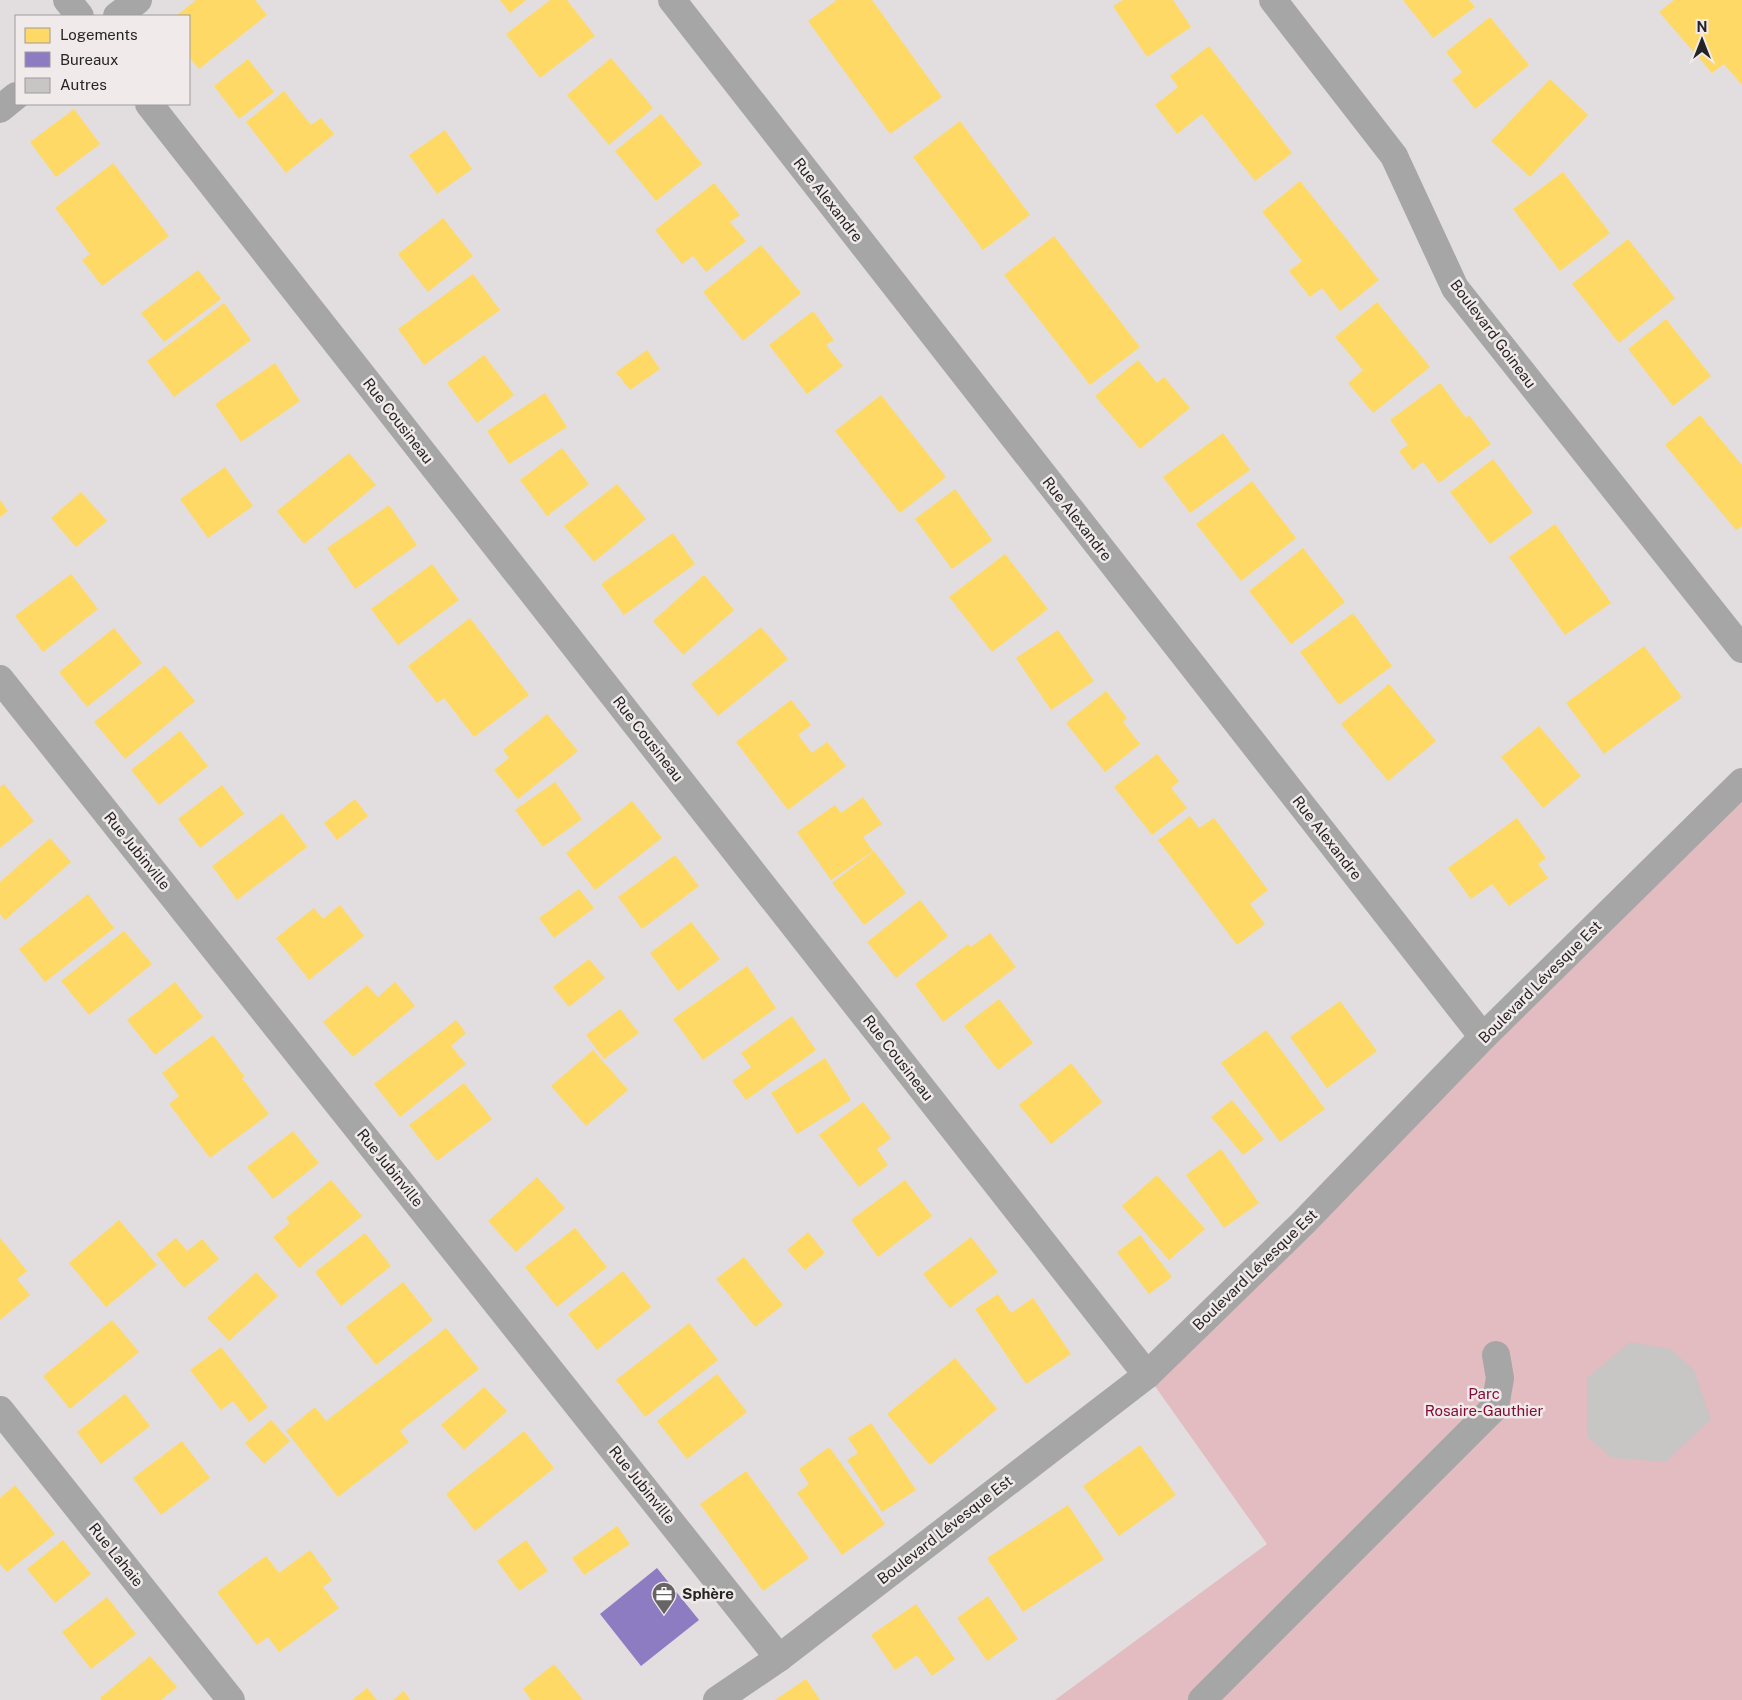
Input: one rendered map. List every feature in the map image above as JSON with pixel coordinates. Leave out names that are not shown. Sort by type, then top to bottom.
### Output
[{"type":"street","points":[[67,0],[79,15]]},
{"type":"street","points":[[118,15],[138,0]]},
{"type":"street","name":"Rue Alexandre","points":[[672,0],[1483,1037]]},
{"type":"street","name":"Boulevard Goineau","points":[[1273,0],[1394,156],[1454,288],[1742,649]]},
{"type":"street","points":[[0,109],[15,97]]},
{"type":"street","name":"Rue Cousineau","points":[[150,105],[1147,1375]]},
{"type":"street","name":"Rue Jubinville","points":[[0,678],[779,1658]]},
{"type":"street","name":"Boulevard Lévesque Est","points":[[717,1700],[779,1658],[1147,1375],[1303,1223],[1483,1037],[1742,782]]},
{"type":"street","points":[[1202,1700],[1495,1407],[1500,1378],[1496,1355]]},
{"type":"street","name":"Rue Lahaie","points":[[0,1410],[231,1700]]},
{"type":"green space","name":"Parc Rosaire-Gauthier","points":[[1742,782],[1742,1700],[1055,1700],[1267,1544],[1147,1375]]},
{"type":"building: Logements","points":[[196,0],[255,0],[267,15],[199,69],[190,58],[190,15],[177,15]]},
{"type":"building: Logements","points":[[500,0],[526,0],[510,13]]},
{"type":"building: Logements","points":[[550,0],[567,0],[595,36],[540,78],[506,34]]},
{"type":"building: Logements","points":[[837,0],[872,0],[942,97],[890,134],[808,21]]},
{"type":"building: Logements","points":[[1123,0],[1173,0],[1191,27],[1147,57],[1113,6]]},
{"type":"building: Logements","points":[[1403,0],[1469,0],[1475,7],[1433,38]]},
{"type":"building: Logements","points":[[1674,0],[1742,0],[1742,85],[1724,64],[1712,73],[1659,12]]},
{"type":"building: Logements","points":[[1490,17],[1529,65],[1475,109],[1452,80],[1462,72],[1446,52]]},
{"type":"building: Logements","points":[[1209,46],[1292,153],[1255,181],[1202,114],[1177,134],[1155,105],[1178,87],[1170,76]]},
{"type":"building: Logements","points":[[611,58],[653,108],[609,145],[567,95]]},
{"type":"building: Logements","points":[[248,59],[274,92],[239,119],[214,86]]},
{"type":"building: Logements","points":[[1550,79],[1588,115],[1530,177],[1491,141]]},
{"type":"building: Logements","points":[[284,91],[311,125],[321,118],[334,134],[286,173],[246,122]]},
{"type":"building: Logements","points":[[74,109],[100,144],[56,177],[30,142]]},
{"type":"building: Logements","points":[[661,114],[702,164],[656,201],[615,151]]},
{"type":"building: Logements","points":[[960,121],[1030,215],[983,250],[913,157]]},
{"type":"building: Logements","points":[[445,130],[472,169],[437,194],[409,155]]},
{"type":"building: Logements","points":[[113,163],[169,236],[102,286],[82,260],[90,254],[55,208]]},
{"type":"building: Logements","points":[[1563,172],[1610,233],[1560,271],[1513,209]]},
{"type":"building: Logements","points":[[1300,181],[1379,280],[1340,311],[1322,288],[1310,297],[1289,271],[1302,261],[1262,212]]},
{"type":"building: Logements","points":[[714,183],[740,215],[730,222],[746,241],[706,272],[693,256],[682,264],[655,230]]},
{"type":"building: Logements","points":[[443,218],[473,256],[428,292],[398,254]]},
{"type":"building: Logements","points":[[1054,236],[1140,347],[1090,385],[1004,275]]},
{"type":"building: Logements","points":[[1628,239],[1675,298],[1619,343],[1572,284]]},
{"type":"building: Logements","points":[[761,245],[801,293],[743,341],[703,292]]},
{"type":"building: Logements","points":[[198,270],[221,299],[164,342],[141,313]]},
{"type":"building: Logements","points":[[473,274],[500,310],[424,365],[398,329]]},
{"type":"building: Logements","points":[[1377,302],[1430,367],[1373,413],[1348,383],[1363,370],[1335,337]]},
{"type":"building: Logements","points":[[224,303],[251,340],[174,397],[147,361]]},
{"type":"building: Logements","points":[[813,311],[834,340],[826,345],[843,366],[807,394],[769,345]]},
{"type":"building: Logements","points":[[1666,319],[1711,376],[1673,406],[1628,349]]},
{"type":"building: Logements","points":[[647,350],[660,369],[630,390],[616,372]]},
{"type":"building: Logements","points":[[484,355],[514,395],[477,423],[447,383]]},
{"type":"building: Logements","points":[[1138,360],[1157,383],[1164,377],[1190,408],[1140,449],[1095,396]]},
{"type":"building: Logements","points":[[275,363],[300,401],[241,442],[215,404]]},
{"type":"building: Logements","points":[[1440,383],[1466,418],[1469,415],[1491,444],[1439,483],[1423,462],[1413,470],[1399,451],[1408,445],[1390,420]]},
{"type":"building: Logements","points":[[545,393],[567,427],[509,464],[487,431]]},
{"type":"building: Logements","points":[[881,395],[946,477],[900,513],[835,431]]},
{"type":"building: Logements","points":[[1700,415],[1742,465],[1742,526],[1736,530],[1665,445]]},
{"type":"building: Logements","points":[[1223,433],[1250,470],[1190,513],[1163,477]]},
{"type":"building: Logements","points":[[562,448],[589,484],[547,516],[520,480]]},
{"type":"building: Logements","points":[[349,453],[376,485],[304,544],[277,511]]},
{"type":"building: Logements","points":[[1493,459],[1533,512],[1490,544],[1450,492]]},
{"type":"building: Logements","points":[[225,467],[253,506],[208,538],[180,499]]},
{"type":"building: Logements","points":[[1252,481],[1296,538],[1241,581],[1196,524]]},
{"type":"building: Logements","points":[[617,484],[646,519],[594,562],[564,526]]},
{"type":"building: Logements","points":[[955,489],[992,540],[952,569],[915,519]]},
{"type":"building: Logements","points":[[81,492],[107,521],[76,547],[51,518]]},
{"type":"building: Logements","points":[[0,500],[8,511],[0,517]]},
{"type":"building: Logements","points":[[389,505],[417,545],[355,589],[327,548]]},
{"type":"building: Logements","points":[[1555,524],[1611,603],[1565,635],[1509,557]]},
{"type":"building: Logements","points":[[673,533],[695,564],[624,615],[601,584]]},
{"type":"building: Logements","points":[[1303,548],[1345,602],[1291,644],[1249,591]]},
{"type":"building: Logements","points":[[1005,554],[1048,609],[992,652],[949,597]]},
{"type":"building: Logements","points":[[432,564],[459,600],[398,645],[371,609]]},
{"type":"building: Logements","points":[[71,574],[98,609],[43,652],[15,616]]},
{"type":"building: Logements","points":[[704,575],[734,610],[683,655],[653,621]]},
{"type":"building: Logements","points":[[1353,613],[1392,666],[1339,705],[1300,652]]},
{"type":"building: Logements","points":[[470,618],[529,695],[474,737],[444,698],[437,703],[408,666]]},
{"type":"building: Logements","points":[[761,627],[788,659],[718,716],[691,684]]},
{"type":"building: Logements","points":[[114,628],[142,663],[87,707],[59,672]]},
{"type":"building: Logements","points":[[1058,630],[1094,681],[1051,710],[1016,658]]},
{"type":"building: Logements","points":[[1644,646],[1682,697],[1604,754],[1566,703]]},
{"type":"building: Logements","points":[[165,665],[195,701],[125,759],[94,722]]},
{"type":"building: Logements","points":[[1389,684],[1436,741],[1388,781],[1341,724]]},
{"type":"building: Logements","points":[[1106,691],[1127,718],[1123,722],[1140,744],[1105,772],[1066,723]]},
{"type":"building: Logements","points":[[791,700],[811,725],[798,735],[812,753],[827,742],[846,766],[788,810],[736,742]]},
{"type":"building: Logements","points":[[547,714],[578,751],[518,799],[494,770],[509,758],[503,750]]},
{"type":"building: Logements","points":[[1539,726],[1581,776],[1543,808],[1501,757]]},
{"type":"building: Logements","points":[[180,731],[208,766],[159,805],[131,770]]},
{"type":"building: Logements","points":[[1157,754],[1179,781],[1171,788],[1187,808],[1152,835],[1114,787]]},
{"type":"building: Logements","points":[[555,782],[582,819],[543,847],[515,810]]},
{"type":"building: Logements","points":[[4,784],[34,821],[0,848],[0,787]]},
{"type":"building: Logements","points":[[222,785],[244,814],[200,848],[178,819]]},
{"type":"building: Logements","points":[[863,797],[882,824],[863,837],[873,851],[831,880],[797,832],[835,805],[841,813]]},
{"type":"building: Logements","points":[[355,799],[368,816],[337,840],[324,823]]},
{"type":"building: Logements","points":[[632,801],[662,838],[595,890],[566,853]]},
{"type":"building: Logements","points":[[282,813],[307,847],[237,900],[212,866]]},
{"type":"building: Logements","points":[[1190,816],[1199,828],[1214,818],[1268,890],[1250,904],[1265,924],[1237,945],[1158,840]]},
{"type":"building: Logements","points":[[1517,818],[1546,858],[1538,864],[1548,878],[1509,906],[1492,884],[1471,899],[1448,868]]},
{"type":"building: Logements","points":[[50,838],[71,862],[5,920],[0,914],[0,882]]},
{"type":"building: Logements","points":[[874,851],[906,893],[864,925],[832,883]]},
{"type":"building: Logements","points":[[675,855],[699,886],[642,929],[618,897]]},
{"type":"building: Logements","points":[[579,889],[594,908],[554,938],[539,918]]},
{"type":"building: Logements","points":[[88,894],[114,928],[45,982],[19,949]]},
{"type":"building: Logements","points":[[920,900],[948,936],[896,978],[867,942]]},
{"type":"building: Logements","points":[[340,905],[364,936],[309,980],[276,938],[314,908],[323,919]]},
{"type":"building: Logements","points":[[691,922],[720,959],[678,991],[650,953]]},
{"type":"building: Logements","points":[[124,931],[152,964],[89,1015],[61,981]]},
{"type":"building: Logements","points":[[990,933],[1016,967],[943,1022],[915,984],[968,944],[971,947]]},
{"type":"building: Logements","points":[[589,959],[605,978],[569,1007],[553,987]]},
{"type":"building: Logements","points":[[747,966],[776,1008],[703,1060],[673,1019]]},
{"type":"building: Logements","points":[[175,982],[203,1017],[155,1055],[127,1020]]},
{"type":"building: Logements","points":[[395,982],[415,1006],[353,1057],[323,1022],[367,985],[378,997]]},
{"type":"building: Logements","points":[[999,999],[1033,1043],[998,1070],[964,1026]]},
{"type":"building: Logements","points":[[1340,1001],[1377,1051],[1327,1088],[1290,1037]]},
{"type":"building: Logements","points":[[620,1009],[639,1033],[604,1059],[586,1035]]},
{"type":"building: Logements","points":[[792,1016],[816,1050],[746,1100],[732,1081],[751,1067],[741,1053]]},
{"type":"building: Logements","points":[[456,1020],[466,1033],[451,1046],[466,1064],[400,1117],[374,1084]]},
{"type":"building: Logements","points":[[1266,1030],[1325,1109],[1280,1142],[1221,1063]]},
{"type":"building: Logements","points":[[213,1035],[245,1077],[242,1078],[269,1114],[210,1158],[169,1104],[179,1096],[162,1073]]},
{"type":"building: Logements","points":[[593,1050],[628,1090],[586,1126],[551,1086]]},
{"type":"building: Logements","points":[[825,1058],[851,1100],[797,1134],[771,1093]]},
{"type":"building: Logements","points":[[1071,1063],[1102,1102],[1051,1144],[1019,1105]]},
{"type":"building: Logements","points":[[464,1083],[492,1119],[437,1161],[409,1125]]},
{"type":"building: Logements","points":[[1232,1100],[1264,1139],[1243,1155],[1211,1117]]},
{"type":"building: Logements","points":[[863,1102],[891,1138],[877,1149],[888,1165],[859,1187],[819,1135]]},
{"type":"building: Logements","points":[[293,1131],[319,1163],[273,1199],[247,1167]]},
{"type":"building: Logements","points":[[1221,1149],[1259,1203],[1224,1228],[1186,1175]]},
{"type":"building: Logements","points":[[1157,1175],[1205,1229],[1169,1260],[1122,1206]]},
{"type":"building: Logements","points":[[537,1177],[565,1208],[516,1252],[488,1221]]},
{"type":"building: Logements","points":[[331,1180],[362,1216],[299,1268],[273,1237],[290,1223],[286,1218]]},
{"type":"building: Logements","points":[[905,1180],[932,1216],[878,1257],[851,1220]]},
{"type":"building: Logements","points":[[119,1220],[157,1265],[106,1307],[69,1263]]},
{"type":"building: Logements","points":[[575,1228],[607,1267],[557,1307],[525,1267]]},
{"type":"building: Logements","points":[[808,1232],[825,1253],[805,1270],[787,1250]]},
{"type":"building: Logements","points":[[365,1233],[391,1266],[341,1306],[315,1272]]},
{"type":"building: Logements","points":[[1140,1235],[1172,1277],[1149,1294],[1117,1252]]},
{"type":"building: Logements","points":[[971,1237],[998,1272],[950,1308],[923,1274]]},
{"type":"building: Logements","points":[[0,1238],[27,1271],[17,1279],[30,1295],[0,1320]]},
{"type":"building: Logements","points":[[176,1238],[187,1251],[202,1239],[219,1259],[184,1288],[156,1254]]},
{"type":"building: Logements","points":[[744,1257],[783,1305],[755,1327],[716,1279]]},
{"type":"building: Logements","points":[[623,1271],[651,1307],[597,1350],[568,1314]]},
{"type":"building: Logements","points":[[256,1272],[278,1296],[229,1341],[207,1318]]},
{"type":"building: Logements","points":[[403,1282],[433,1320],[376,1365],[346,1327]]},
{"type":"building: Logements","points":[[998,1294],[1011,1313],[1033,1298],[1071,1354],[1026,1384],[975,1309]]},
{"type":"building: Logements","points":[[112,1320],[139,1352],[70,1409],[43,1376]]},
{"type":"building: Logements","points":[[689,1323],[718,1360],[645,1417],[616,1380]]},
{"type":"building: Logements","points":[[446,1328],[479,1369],[400,1431],[409,1442],[338,1497],[286,1431],[315,1407],[326,1421]]},
{"type":"building: Logements","points":[[221,1347],[268,1407],[249,1422],[233,1401],[221,1410],[190,1370]]},
{"type":"building: Logements","points":[[955,1358],[997,1409],[930,1465],[887,1414]]},
{"type":"building: Logements","points":[[717,1374],[747,1412],[687,1459],[657,1421]]},
{"type":"building: Logements","points":[[484,1387],[507,1411],[464,1450],[441,1425]]},
{"type":"building: Logements","points":[[125,1394],[150,1426],[101,1464],[77,1432]]},
{"type":"building: Logements","points":[[271,1420],[290,1441],[264,1464],[245,1443]]},
{"type":"building: Logements","points":[[871,1423],[916,1490],[882,1512],[847,1460],[858,1453],[848,1438]]},
{"type":"building: Logements","points":[[524,1431],[554,1468],[475,1531],[446,1494]]},
{"type":"building: Logements","points":[[182,1441],[210,1478],[161,1515],[133,1478]]},
{"type":"building: Logements","points":[[1140,1445],[1176,1495],[1119,1536],[1083,1486]]},
{"type":"building: Logements","points":[[829,1447],[885,1524],[842,1555],[797,1493],[809,1484],[799,1469]]},
{"type":"building: Logements","points":[[746,1471],[809,1558],[763,1591],[700,1504]]},
{"type":"building: Logements","points":[[15,1485],[55,1534],[7,1572],[0,1564],[0,1498]]},
{"type":"building: Logements","points":[[1068,1505],[1104,1559],[1023,1612],[987,1558]]},
{"type":"building: Logements","points":[[617,1526],[630,1544],[584,1575],[572,1558]]},
{"type":"building: Logements","points":[[63,1540],[91,1574],[55,1603],[27,1569]]},
{"type":"building: Logements","points":[[526,1540],[548,1571],[519,1591],[497,1561]]},
{"type":"building: Logements","points":[[310,1550],[332,1580],[323,1587],[339,1608],[279,1652],[268,1637],[257,1645],[217,1592],[266,1556],[279,1573]]},
{"type":"building: Logements","points":[[988,1596],[1018,1639],[987,1661],[957,1618]]},
{"type":"building: Logements","points":[[107,1597],[136,1634],[91,1669],[62,1632]]},
{"type":"building: Logements","points":[[916,1604],[955,1659],[932,1676],[917,1655],[895,1670],[871,1635]]},
{"type":"building: Logements","points":[[150,1656],[177,1687],[161,1700],[101,1700],[100,1698]]},
{"type":"building: Logements","points":[[554,1664],[583,1700],[531,1700],[523,1689]]},
{"type":"building: Logements","points":[[806,1679],[820,1700],[775,1700]]},
{"type":"building: Logements","points":[[367,1688],[377,1700],[352,1700]]},
{"type":"building: Logements","points":[[404,1691],[410,1700],[393,1700]]},
{"type":"building: Bureaux","points":[[657,1568],[699,1620],[641,1666],[600,1614]]},
{"type":"building: Autres","points":[[1630,1342],[1671,1349],[1694,1370],[1711,1419],[1666,1462],[1611,1458],[1587,1436],[1587,1378]]},
{"type":"place","name":"Sphère","points":[[664,1615]]}]
